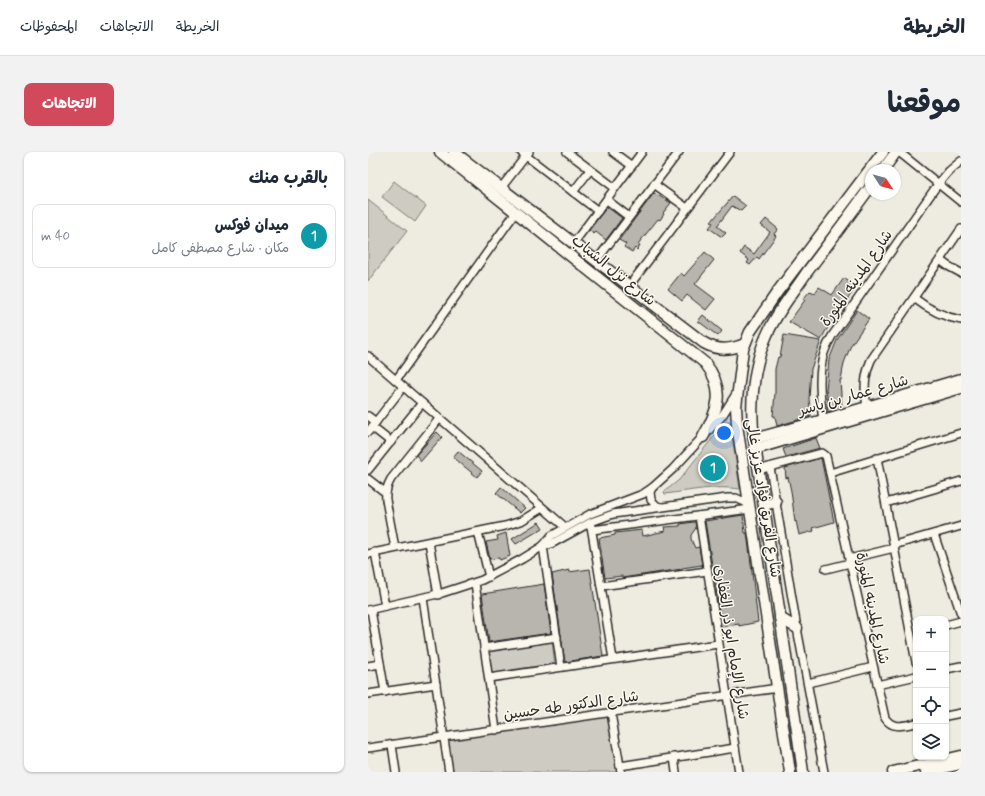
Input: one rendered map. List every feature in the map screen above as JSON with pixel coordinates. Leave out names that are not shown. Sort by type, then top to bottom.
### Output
[{"type":"street","name":"شارع نزل الشباب","points":[[440,152],[455,157],[501,188],[646,300],[710,347],[716,349],[730,349],[745,344]]},
{"type":"street","points":[[613,152],[632,166]]},
{"type":"street","points":[[573,244],[642,152]]},
{"type":"street","points":[[596,261],[679,152]]},
{"type":"street","name":"شارع نزل الشباب","points":[[629,286],[730,152]]},
{"type":"street","name":"شارع الفريق فؤاد عزيز غالى","points":[[790,772],[737,425],[736,407],[738,390],[745,344],[750,332],[778,291],[883,152]]},
{"type":"street","points":[[888,164],[898,152],[961,202]]},
{"type":"street","points":[[501,188],[525,153],[598,211]]},
{"type":"street","points":[[570,153],[615,188]]},
{"type":"street","name":"شارع نزل الشباب","points":[[455,157],[516,212],[700,359],[712,373],[717,385],[718,398],[715,411],[703,437]]},
{"type":"street","name":"شارع المدينه المنورة","points":[[823,425],[820,370],[824,353],[832,336],[938,184],[949,171],[961,161]]},
{"type":"street","points":[[573,192],[590,170]]},
{"type":"street","points":[[654,184],[687,208]]},
{"type":"street","name":"شارع الفريق فؤاد عزيز غالى","points":[[803,772],[758,470],[752,406],[754,383],[762,348],[770,328],[788,299],[865,194]]},
{"type":"street","points":[[607,200],[629,217]]},
{"type":"street","points":[[396,380],[516,212]]},
{"type":"street","points":[[867,407],[864,383],[866,371],[871,360],[961,229]]},
{"type":"street","points":[[802,259],[804,265],[811,268]]},
{"type":"street","points":[[940,260],[961,273]]},
{"type":"street","points":[[778,291],[785,293],[788,299]]},
{"type":"street","points":[[914,298],[939,314],[961,320]]},
{"type":"street","points":[[638,309],[646,300]]},
{"type":"street","points":[[368,356],[565,527]]},
{"type":"street","name":"شارع عمار بن ياسر","points":[[823,425],[867,407],[961,379]]},
{"type":"street","points":[[372,427],[403,387]]},
{"type":"street","name":"شارع عمار بن ياسر","points":[[755,444],[961,388]]},
{"type":"street","points":[[561,667],[543,546],[548,538],[590,514],[608,506],[635,498],[652,488],[673,469],[722,416],[738,390]]},
{"type":"street","points":[[368,470],[371,461],[391,442],[422,403]]},
{"type":"street","points":[[368,416],[372,427],[391,442]]},
{"type":"street","points":[[395,548],[386,493],[388,486],[391,479],[440,419]]},
{"type":"street","points":[[830,473],[961,433]]},
{"type":"street","name":"شارع المدينه المنورة","points":[[770,467],[822,453],[825,455],[885,718],[891,725],[896,726],[913,723]]},
{"type":"street","points":[[878,458],[894,546],[913,632]]},
{"type":"street","points":[[758,470],[770,467],[797,628],[824,772]]},
{"type":"street","points":[[368,479],[386,493]]},
{"type":"street","points":[[886,503],[961,482]]},
{"type":"street","points":[[652,488],[650,492],[651,500],[657,506],[661,507]]},
{"type":"street","points":[[385,692],[370,610],[423,598],[475,583],[517,563],[543,546],[554,543],[592,526],[613,514],[731,498],[741,500],[750,507]]},
{"type":"street","points":[[764,505],[776,502]]},
{"type":"street","points":[[592,526],[699,516],[750,507]]},
{"type":"street","points":[[385,606],[372,553],[513,524],[542,508]]},
{"type":"street","points":[[590,514],[614,659]]},
{"type":"street","name":"شارع الإمام ابو ذر الغفارى","points":[[699,516],[739,772]]},
{"type":"street","points":[[826,569],[894,546],[961,526]]},
{"type":"street","points":[[478,532],[489,577]]},
{"type":"street","points":[[934,534],[961,614]]},
{"type":"street","points":[[429,542],[438,594]]},
{"type":"street","points":[[602,586],[707,571]]},
{"type":"street","points":[[475,583],[496,730]]},
{"type":"street","points":[[423,598],[449,772]]},
{"type":"street","points":[[780,618],[797,628]]},
{"type":"street","points":[[949,624],[961,621]]},
{"type":"street","points":[[484,648],[557,637]]},
{"type":"street","points":[[489,678],[718,644]]},
{"type":"street","points":[[368,666],[380,664]]},
{"type":"street","points":[[949,668],[961,666]]},
{"type":"street","points":[[808,683],[873,667]]},
{"type":"street","points":[[877,685],[913,677]]},
{"type":"street","points":[[368,694],[436,684]]},
{"type":"street","name":"شارع الدكتور طه حسين","points":[[368,748],[778,688]]},
{"type":"street","points":[[611,713],[620,769],[674,757],[735,748]]},
{"type":"street","points":[[949,715],[961,713]]},
{"type":"street","points":[[785,735],[798,733]]},
{"type":"street","points":[[392,745],[396,772]]},
{"type":"street","points":[[892,772],[961,756]]},
{"type":"street","points":[[674,757],[676,772]]},
{"type":"street","points":[[926,772],[961,764]]},
{"type":"shaded area","points":[[394,181],[426,206],[415,222],[382,197]]},
{"type":"shaded area","points":[[368,200],[407,231],[368,281]]},
{"type":"shaded area","points":[[727,420],[730,422],[740,489],[712,488],[665,494],[664,492],[679,480]]},
{"type":"shaded area","points":[[552,640],[555,667],[492,676],[489,649]]},
{"type":"shaded area","points":[[611,713],[621,772],[449,772],[444,737]]},
{"type":"building","points":[[654,193],[671,203],[663,213],[664,214],[660,220],[658,219],[638,244],[640,245],[637,250],[635,248],[632,252],[624,247],[626,244],[619,240]]},
{"type":"building","points":[[733,196],[746,206],[741,211],[732,206],[717,226],[726,233],[722,237],[709,228],[713,223],[711,222]]},
{"type":"building","points":[[607,207],[622,218],[606,240],[596,232],[594,234],[589,230]]},
{"type":"building","points":[[766,219],[778,229],[774,234],[776,236],[759,259],[757,257],[750,265],[747,263],[749,260],[740,253],[744,247],[754,254],[770,232],[761,225]]},
{"type":"building","points":[[705,252],[714,260],[695,284],[715,299],[706,310],[687,295],[682,301],[668,289],[681,273],[684,276]]},
{"type":"building","points":[[844,278],[856,287],[821,340],[789,322],[805,300],[803,299],[810,291],[815,293],[819,287],[832,295]]},
{"type":"building","points":[[857,310],[869,319],[851,345],[844,363],[840,380],[842,408],[828,412],[826,390],[829,360],[837,340]]},
{"type":"building","points":[[703,315],[722,331],[718,336],[698,321]]},
{"type":"building","points":[[784,335],[821,341],[811,369],[809,399],[811,416],[777,426],[775,416],[773,416],[775,369],[778,357],[780,357]]},
{"type":"building","points":[[437,432],[442,437],[421,461],[416,455]]},
{"type":"building","points":[[816,438],[820,448],[786,457],[783,449]]},
{"type":"building","points":[[458,451],[482,471],[477,477],[453,457]]},
{"type":"building","points":[[821,458],[834,522],[813,528],[814,531],[799,535],[796,521],[795,522],[791,491],[788,477],[786,478],[785,468]]},
{"type":"building","points":[[501,487],[525,508],[520,513],[496,493]]},
{"type":"building","points":[[743,515],[745,533],[747,533],[758,622],[739,626],[739,624],[721,627],[713,565],[705,521]]},
{"type":"building","points":[[539,522],[543,528],[516,544],[512,539]]},
{"type":"building","points":[[695,522],[696,528],[691,535],[691,539],[695,548],[699,547],[702,565],[622,578],[622,576],[605,578],[599,538],[615,535],[615,533],[642,530],[643,536],[665,531],[664,527],[680,526],[680,524]]},
{"type":"building","points":[[506,533],[510,556],[500,560],[499,558],[490,559],[486,542],[498,540],[497,536]]},
{"type":"building","points":[[590,569],[603,656],[565,662],[552,574],[569,570],[569,572]]},
{"type":"building","points":[[544,584],[551,633],[489,642],[482,594]]},
{"type":"place","name":"ميدان فوكس","points":[[713,468]]}]
